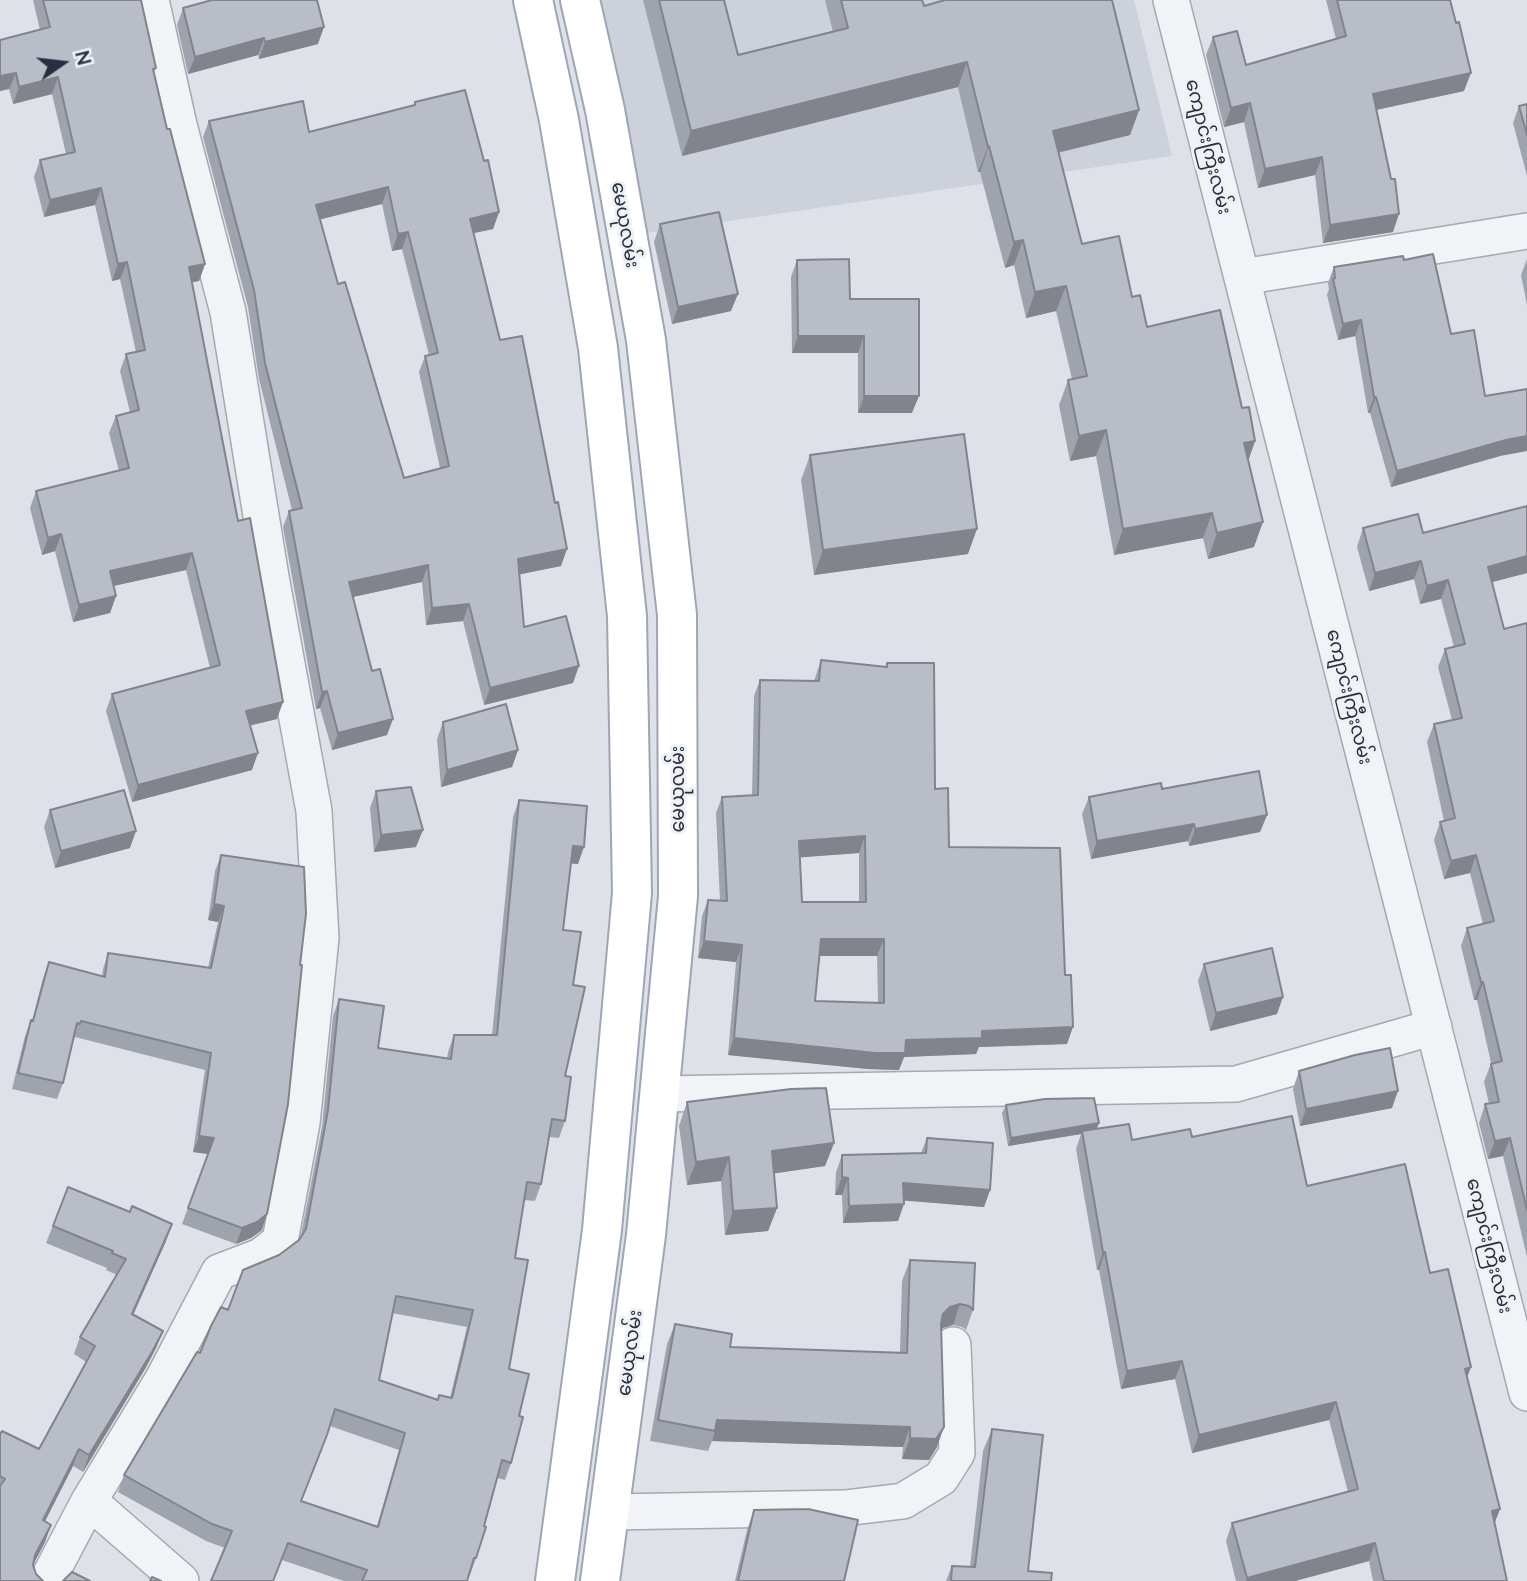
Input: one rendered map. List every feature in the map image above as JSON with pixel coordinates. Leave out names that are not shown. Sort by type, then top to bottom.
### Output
[{"type":"main road","points":[[533,0],[559,120],[599,362],[627,616],[632,879],[603,1230],[555,1581]]},
{"type":"main road","name":"မေယုလမ်း","points":[[580,0],[605,110],[646,340],[677,615],[678,896],[646,1235],[600,1581]]},
{"type":"street","points":[[47,1581],[89,1501],[163,1379],[219,1272],[261,1256],[280,1241],[302,1123],[321,938],[314,811],[271,577],[228,312],[179,125],[151,0]]},
{"type":"street","name":"ကျောင်းကြီးလမ်း","points":[[1171,0],[1527,1393]]},
{"type":"street","points":[[1242,277],[1527,231]]},
{"type":"street","points":[[660,1094],[1236,1084],[1434,1027]]},
{"type":"street","points":[[609,1512],[845,1508],[903,1501],[941,1478],[957,1453],[953,1345]]},
{"type":"street","points":[[89,1501],[181,1581]]},
{"type":"shaded area","points":[[598,0],[1134,0],[1172,156],[647,233]]},
{"type":"building","points":[[43,0],[141,0],[167,129],[170,129],[205,264],[189,267],[238,521],[250,518],[283,702],[246,711],[258,753],[138,785],[112,694],[220,665],[192,553],[110,571],[116,596],[79,605],[61,534],[48,538],[36,491],[129,468],[116,416],[139,410],[126,354],[145,350],[127,262],[118,264],[101,188],[50,200],[40,160],[75,152],[58,77],[19,87],[16,73],[0,76],[0,40],[50,27]]},
{"type":"building","points":[[212,0],[317,0],[324,27],[265,42],[264,38],[195,57],[183,8]]},
{"type":"building","points":[[659,0],[724,0],[738,55],[848,28],[841,0],[922,0],[924,6],[945,0],[1112,0],[1139,110],[1053,131],[1082,244],[1119,236],[1132,297],[1140,295],[1147,327],[1220,310],[1242,408],[1249,407],[1255,441],[1244,443],[1263,522],[1217,533],[1212,513],[1123,529],[1106,430],[1079,436],[1068,380],[1087,376],[1066,286],[1035,292],[1023,240],[1014,242],[967,62],[691,131]]},
{"type":"building","points":[[1337,0],[1450,0],[1456,23],[1459,22],[1471,73],[1373,94],[1391,179],[1395,179],[1399,214],[1330,225],[1322,157],[1265,169],[1250,103],[1231,108],[1213,37],[1237,31],[1246,65],[1346,36]]},
{"type":"building","points":[[465,90],[484,161],[488,160],[499,212],[470,219],[500,340],[522,336],[555,503],[558,502],[567,549],[518,559],[524,627],[566,616],[579,666],[490,688],[469,604],[432,608],[428,565],[349,582],[372,671],[380,669],[393,719],[338,733],[327,691],[322,692],[289,511],[302,508],[265,363],[254,290],[209,121],[303,101],[309,132],[415,105],[415,102]],"holes":[[[388,187],[398,234],[408,232],[438,353],[425,356],[449,466],[404,478],[345,282],[338,284],[316,205]]]},
{"type":"building","points":[[1527,104],[1527,135],[1519,106]]},
{"type":"building","points":[[719,212],[738,294],[678,307],[660,224]]},
{"type":"building","points":[[1433,254],[1451,334],[1474,330],[1485,396],[1527,389],[1527,436],[1397,471],[1374,397],[1361,320],[1343,324],[1333,279],[1334,267],[1403,256],[1404,260]]},
{"type":"building","points":[[849,259],[850,299],[919,299],[919,396],[864,396],[864,336],[798,336],[797,260]]},
{"type":"building","points":[[964,434],[977,529],[823,550],[810,455]]},
{"type":"building","points":[[1527,506],[1527,556],[1488,567],[1504,629],[1527,623],[1527,1210],[1510,1138],[1495,1141],[1485,1104],[1499,1102],[1491,1064],[1502,1061],[1467,928],[1494,921],[1476,855],[1451,861],[1440,822],[1455,818],[1434,724],[1462,718],[1445,649],[1465,644],[1448,580],[1427,586],[1421,561],[1375,573],[1363,528],[1418,514],[1423,533]]},
{"type":"building","points":[[821,660],[887,667],[887,663],[934,663],[935,789],[948,788],[949,847],[1060,848],[1065,975],[1071,975],[1073,1027],[982,1031],[982,1038],[906,1040],[905,1053],[875,1053],[734,1038],[742,945],[704,941],[708,900],[727,901],[722,797],[758,795],[760,680],[819,681]],"holes":[[[865,836],[866,902],[802,902],[799,841]],[[821,939],[884,939],[884,1003],[815,1001]]]},
{"type":"building","points":[[506,704],[518,750],[447,770],[443,722]]},
{"type":"building","points":[[1259,771],[1267,815],[1195,829],[1194,824],[1097,841],[1089,797],[1161,783],[1162,789]]},
{"type":"building","points":[[411,787],[423,830],[381,835],[376,791]]},
{"type":"building","points":[[124,790],[136,831],[61,851],[50,810]]},
{"type":"building","points":[[519,800],[587,806],[584,847],[573,846],[563,930],[581,932],[573,985],[585,987],[565,1076],[571,1077],[565,1121],[552,1119],[541,1184],[527,1182],[515,1258],[528,1260],[509,1369],[529,1374],[519,1416],[523,1417],[511,1463],[502,1460],[484,1526],[486,1527],[467,1581],[362,1581],[367,1570],[288,1543],[273,1581],[211,1581],[232,1531],[212,1524],[124,1475],[197,1352],[200,1353],[221,1307],[228,1310],[243,1270],[279,1255],[299,1240],[306,1229],[328,1110],[339,999],[384,1006],[378,1048],[451,1059],[454,1035],[497,1035]],"holes":[[[396,1296],[473,1310],[452,1398],[439,1395],[438,1400],[379,1380]],[[335,1409],[405,1433],[378,1527],[301,1501]]]},
{"type":"building","points":[[221,855],[304,867],[306,914],[288,1104],[267,1214],[242,1228],[188,1208],[214,1138],[199,1136],[211,1053],[81,1021],[80,1024],[77,1023],[63,1083],[18,1073],[49,962],[105,977],[108,953],[211,968],[224,906],[214,904]]},
{"type":"building","points":[[1272,948],[1283,997],[1216,1013],[1204,964]]},
{"type":"building","points":[[1390,1048],[1398,1091],[1306,1109],[1299,1071]]},
{"type":"building","points":[[826,1088],[834,1143],[772,1151],[777,1208],[733,1211],[729,1157],[696,1162],[687,1102],[791,1089]]},
{"type":"building","points":[[1094,1098],[1099,1123],[1011,1138],[1006,1105],[1045,1099]]},
{"type":"building","points":[[1292,1116],[1307,1186],[1405,1164],[1430,1273],[1448,1269],[1471,1367],[1465,1369],[1500,1509],[1492,1511],[1507,1581],[1384,1581],[1375,1543],[1247,1578],[1232,1523],[1358,1489],[1336,1402],[1199,1435],[1182,1361],[1127,1371],[1082,1131],[1129,1124],[1132,1140],[1190,1129],[1192,1137]]},
{"type":"building","points":[[927,1138],[993,1143],[990,1190],[903,1183],[904,1204],[849,1206],[848,1178],[842,1177],[842,1155],[926,1153]]},
{"type":"building","points":[[68,1187],[130,1212],[132,1206],[172,1224],[132,1314],[163,1331],[89,1455],[79,1449],[43,1520],[51,1525],[35,1555],[33,1565],[36,1574],[43,1581],[0,1581],[0,1486],[5,1479],[0,1476],[0,1434],[2,1431],[39,1449],[95,1346],[80,1337],[126,1259],[53,1226]]},
{"type":"building","points":[[910,1260],[975,1263],[973,1310],[960,1304],[950,1307],[943,1314],[944,1427],[936,1439],[910,1438],[910,1427],[717,1420],[715,1431],[658,1420],[675,1324],[732,1334],[730,1347],[907,1353]]},
{"type":"building","points":[[992,1429],[1043,1435],[1028,1571],[1052,1573],[1051,1581],[951,1581],[952,1566],[975,1567]]},
{"type":"building","points":[[808,1509],[858,1520],[844,1581],[738,1581],[754,1510]]},
{"type":"building","points":[[72,1572],[90,1581],[63,1581]]}]
